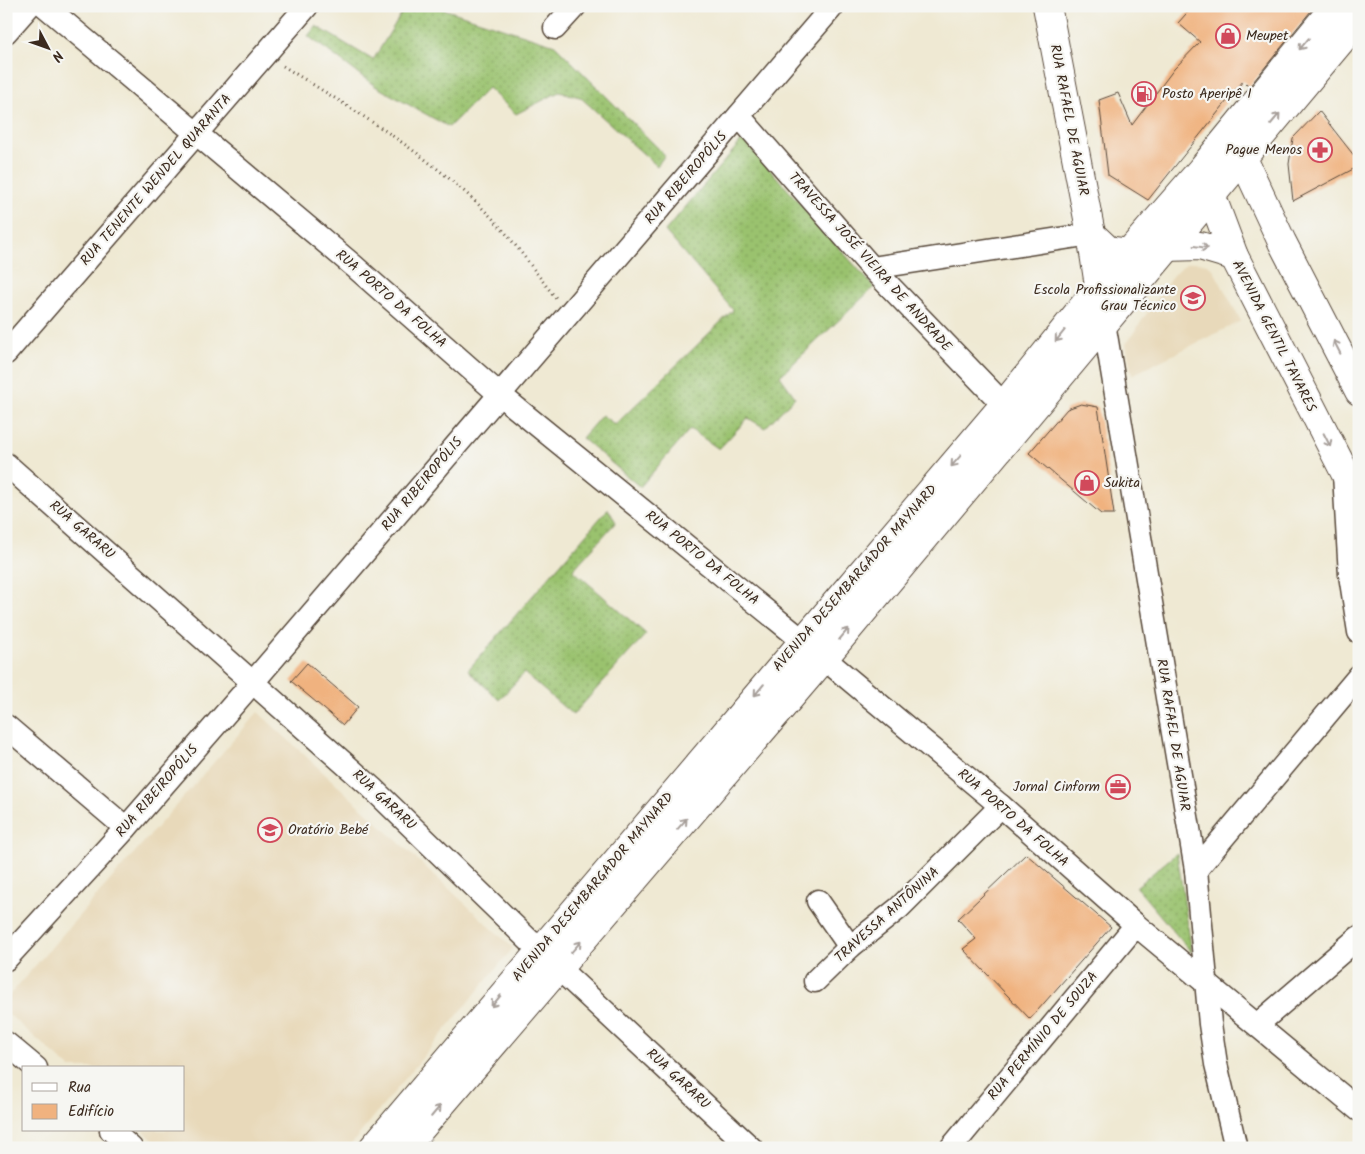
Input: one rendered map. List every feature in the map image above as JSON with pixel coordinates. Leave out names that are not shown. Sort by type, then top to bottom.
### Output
[{"type":"main road","name":"RUA RAFAEL DE AGUIAR","points":[[1047,6],[1091,234],[1104,323]]},
{"type":"main road","name":"AVENIDA DESEMBARGADOR MAYNARD","points":[[404,1148],[549,958],[802,640],[1004,405],[1099,287],[1201,170],[1230,132],[1352,18]]},
{"type":"main road","name":"AVENIDA DESEMBARGADOR MAYNARD","points":[[372,1148],[824,658],[1166,247],[1211,196],[1352,18]]},
{"type":"main road","points":[[1230,132],[1282,242],[1359,390]]},
{"type":"main road","name":"AVENIDA GENTIL TAVARES","points":[[1201,170],[1234,256],[1359,500]]},
{"type":"main road","points":[[1091,234],[1108,250],[1130,253]]},
{"type":"main road","points":[[1166,247],[1200,246],[1234,256]]},
{"type":"street","points":[[6,32],[29,6]]},
{"type":"street","name":"RUA PORTO DA FOLHA","points":[[46,6],[195,134],[355,267],[499,394],[824,658],[1001,806],[1136,925],[1258,1024],[1359,1110]]},
{"type":"street","name":"RUA TENENTE WENDEL QUARANTA","points":[[6,354],[307,6]]},
{"type":"street","points":[[555,28],[574,6]]},
{"type":"street","name":"RUA RIBEIROPÓLIS","points":[[6,959],[126,828],[254,681],[833,6]]},
{"type":"street","name":"TRAVESSA JOSÉ VIEIRA DE ANDRADE","points":[[739,116],[872,268],[1004,405]]},
{"type":"street","points":[[872,268],[1091,234]]},
{"type":"street","name":"RUA RAFAEL DE AGUIAR","points":[[1104,323],[1196,870],[1210,1024],[1216,1064],[1236,1148]]},
{"type":"street","name":"RUA GARARU","points":[[6,464],[254,681],[372,788],[751,1148]]},
{"type":"street","name":"AVENIDA GENTIL TAVARES","points":[[1344,473],[1350,576],[1359,632]]},
{"type":"street","points":[[1196,870],[1359,676]]},
{"type":"street","points":[[6,726],[126,828]]},
{"type":"street","name":"TRAVESSA ANTÔNINA","points":[[815,981],[850,946],[899,908],[1001,806]]},
{"type":"street","points":[[818,900],[850,946]]},
{"type":"street","name":"RUA PERMÍNIO DE SOUZA","points":[[951,1148],[1136,925]]},
{"type":"street","points":[[1258,1024],[1359,937]]},
{"type":"street","points":[[6,1043],[34,1066]]},
{"type":"street","points":[[113,1132],[132,1148]]},
{"type":"path","points":[[266,55],[379,126],[426,161],[487,213],[568,314]]},
{"type":"shaded area","name":"Escola Profissionalizante Grau Técnico","points":[[1187,263],[1207,264],[1213,269],[1241,321],[1132,375],[1126,344],[1173,275]]},
{"type":"shaded area","name":"Oratório Bebé","points":[[258,712],[513,948],[348,1148],[162,1148],[144,1132],[185,1132],[185,1066],[68,1066],[6,1012],[6,999]]},
{"type":"green space","points":[[406,6],[434,6],[555,45],[665,155],[657,166],[580,97],[559,92],[516,114],[488,88],[449,127],[375,86],[308,36],[316,26],[373,60]]},
{"type":"green space","points":[[743,139],[874,287],[780,376],[795,397],[765,428],[748,418],[719,449],[690,429],[640,487],[582,438],[602,415],[615,425],[733,310],[665,231]]},
{"type":"green space","points":[[608,509],[616,522],[573,570],[646,634],[573,715],[524,673],[499,700],[468,670]]},
{"type":"green space","points":[[1177,853],[1192,953],[1136,887]]},
{"type":"building","points":[[1193,6],[1315,6],[1249,87],[1243,81],[1148,200],[1108,175],[1099,100],[1118,93],[1132,125],[1174,69],[1200,42],[1178,23]]},
{"type":"building","name":"Pague Menos","points":[[1319,111],[1359,162],[1359,166],[1293,201],[1289,164],[1293,138]]},
{"type":"building","name":"Sukita","points":[[1081,404],[1098,407],[1114,514],[1101,514],[1029,453],[1067,409]]},
{"type":"building","points":[[307,663],[358,707],[343,725],[291,681]]},
{"type":"building","points":[[1026,854],[1111,927],[1030,1019],[963,949],[976,939],[958,919]]},
{"type":"place","name":"Meupet","points":[[1228,36]]},
{"type":"place","name":"Posto Aperipê I","points":[[1144,94]]},
{"type":"place","name":"Pague Menos","points":[[1320,150]]},
{"type":"place","name":"Escola Profissionalizante Grau Técnico","points":[[1193,298]]},
{"type":"place","name":"Sukita","points":[[1087,483]]},
{"type":"place","name":"Jornal Cinform","points":[[1118,787]]},
{"type":"place","name":"Oratório Bebé","points":[[270,830]]}]
